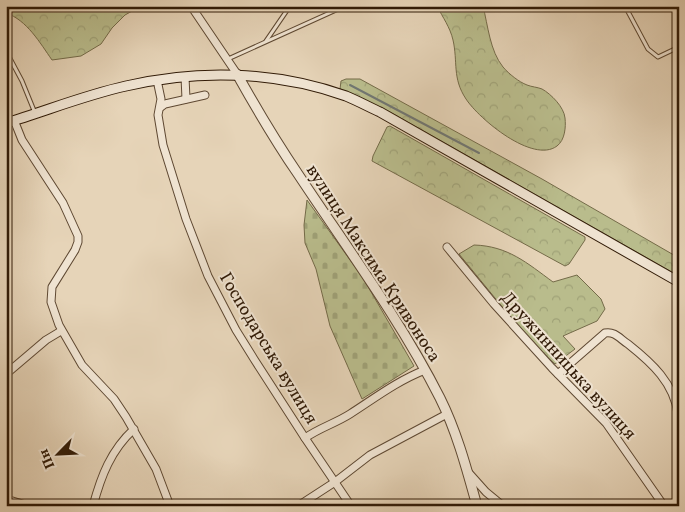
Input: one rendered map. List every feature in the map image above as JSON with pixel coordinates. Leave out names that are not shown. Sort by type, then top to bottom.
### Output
[{"type":"main road","points":[[10,122],[124,86],[157,80],[236,74],[313,86],[347,97],[372,108],[679,282]]},
{"type":"main road","name":"вулиця Максима Кривоноса","points":[[236,74],[297,173],[372,282],[425,370],[447,414],[477,506]]},
{"type":"street","points":[[191,6],[236,74]]},
{"type":"street","points":[[185,77],[186,99]]},
{"type":"street","name":"Господарська вулиця","points":[[157,80],[161,100],[158,116],[163,145],[186,219],[208,276],[236,330],[305,438],[352,506]]},
{"type":"street","points":[[160,107],[165,104],[205,95]]},
{"type":"street","points":[[10,122],[64,203],[78,236],[78,242],[56,278],[50,294],[54,313],[61,331],[82,365],[120,407],[156,469],[170,506]]},
{"type":"street","name":"Дружинницька вулиця","points":[[447,247],[494,304],[606,423],[664,506]]},
{"type":"street","points":[[6,374],[46,340],[61,331]]},
{"type":"street","points":[[558,374],[605,333],[614,333],[651,362],[667,382],[675,398],[679,416],[679,442]]},
{"type":"street","points":[[305,438],[349,414],[385,389],[425,370]]},
{"type":"street","points":[[298,506],[376,452],[447,414]]},
{"type":"street","points":[[93,506],[101,478],[114,450],[134,430]]},
{"type":"street","points":[[467,472],[503,506]]},
{"type":"street","points":[[6,500],[29,506]]},
{"type":"lane","points":[[266,42],[290,6]]},
{"type":"lane","points":[[227,59],[345,6]]},
{"type":"lane","points":[[625,6],[648,49],[658,57],[679,47]]},
{"type":"lane","points":[[6,51],[22,81],[36,114]]},
{"type":"green space","points":[[6,6],[141,6],[125,15],[112,28],[101,44],[81,56],[52,60],[27,26],[14,16],[6,13]]},
{"type":"green space","points":[[437,6],[483,6],[492,46],[503,67],[521,82],[546,91],[562,110],[565,118],[565,129],[562,140],[557,146],[547,150],[534,149],[521,144],[507,137],[473,108],[466,99],[459,84],[452,35]]},
{"type":"green space","points":[[360,79],[542,179],[679,258],[679,276],[390,112],[340,89],[341,81]]},
{"type":"green space","points":[[390,126],[585,237],[585,240],[569,264],[565,266],[372,161],[387,127]]},
{"type":"green space","points":[[307,200],[363,278],[414,366],[362,399],[330,326],[316,269],[305,243],[304,225]]},
{"type":"green space","points":[[474,245],[486,246],[507,252],[526,262],[553,282],[577,275],[601,299],[605,309],[597,321],[563,336],[575,349],[555,364],[531,342],[459,254]]},
{"type":"waterway","points":[[350,85],[479,153]]}]
